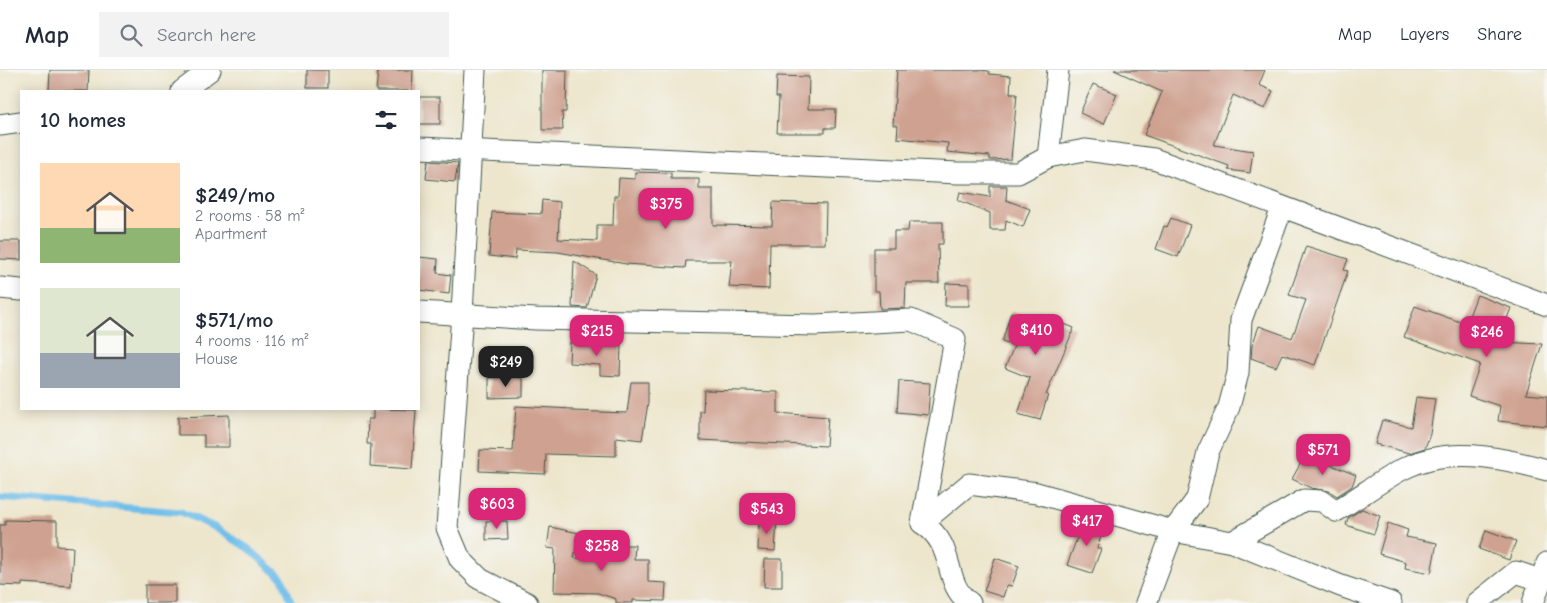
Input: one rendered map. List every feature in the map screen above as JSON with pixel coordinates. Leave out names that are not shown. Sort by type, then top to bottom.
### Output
[{"type":"street","points":[[183,90],[210,70]]},
{"type":"street","points":[[475,70],[462,314],[447,528],[460,559],[480,578],[527,603]]},
{"type":"street","points":[[1048,157],[1058,70]]},
{"type":"street","points":[[0,125],[20,122]]},
{"type":"street","points":[[420,148],[958,173],[1018,173],[1048,157],[1085,150],[1154,159],[1547,305]]},
{"type":"street","points":[[1146,603],[1174,532],[1196,499],[1208,452],[1229,407],[1238,373],[1241,320],[1282,208]]},
{"type":"street","points":[[0,288],[20,290]]},
{"type":"street","points":[[420,312],[536,319],[815,325],[911,320],[955,339],[922,523]]},
{"type":"street","points":[[1232,542],[1304,500],[1322,501],[1336,511],[1402,469],[1436,456],[1504,458],[1547,470]]},
{"type":"street","points":[[922,523],[968,484],[1037,493],[1174,532],[1232,542],[1341,586],[1391,603]]},
{"type":"street","points":[[922,523],[935,531],[945,547],[954,584],[960,596],[970,603]]},
{"type":"street","points":[[1477,603],[1516,572],[1544,571],[1533,603]]},
{"type":"building","points":[[50,70],[89,70],[88,90],[49,90]]},
{"type":"building","points":[[307,70],[328,70],[328,88],[307,88]]},
{"type":"building","points":[[378,70],[413,70],[412,90],[376,90]]},
{"type":"building","points":[[542,70],[567,70],[566,112],[562,112],[563,130],[542,130]]},
{"type":"building","points":[[897,70],[979,70],[989,71],[989,74],[1011,76],[1010,94],[1017,94],[1011,159],[990,160],[990,156],[947,152],[948,143],[897,138],[898,125],[893,125]]},
{"type":"building","points":[[1114,70],[1265,70],[1259,85],[1273,91],[1265,109],[1233,95],[1214,145],[1253,151],[1250,173],[1228,170],[1229,166],[1144,135],[1162,92]]},
{"type":"building","points":[[777,76],[809,77],[808,109],[836,109],[835,128],[825,128],[825,133],[777,133],[779,97],[776,97]]},
{"type":"building","points":[[1093,84],[1117,94],[1104,124],[1080,113]]},
{"type":"building","points":[[420,97],[440,97],[440,124],[420,124]]},
{"type":"building","points":[[428,161],[458,163],[455,182],[426,179]]},
{"type":"building","points":[[635,172],[671,173],[671,179],[699,179],[699,189],[713,189],[713,225],[772,226],[773,202],[826,204],[825,244],[770,244],[769,289],[729,287],[732,261],[686,261],[685,268],[626,264],[558,252],[516,250],[515,259],[489,256],[492,212],[541,214],[542,200],[560,202],[558,239],[597,241],[597,225],[613,225],[614,196],[618,196],[619,178],[635,179]]},
{"type":"building","points":[[990,186],[1007,186],[1006,200],[1030,209],[1023,227],[1006,220],[1005,230],[990,230],[990,213],[958,200],[960,192],[990,197]]},
{"type":"building","points":[[1171,218],[1190,225],[1178,257],[1156,249],[1164,226],[1167,227]]},
{"type":"building","points":[[909,222],[943,222],[943,244],[938,244],[939,283],[906,283],[905,308],[880,309],[879,291],[874,291],[874,248],[894,248],[894,231],[908,231]]},
{"type":"building","points":[[0,241],[20,241],[20,260],[0,259]]},
{"type":"building","points":[[1306,246],[1348,259],[1344,270],[1348,271],[1315,365],[1282,354],[1276,367],[1251,358],[1252,346],[1259,326],[1292,338],[1306,300],[1289,295]]},
{"type":"building","points":[[420,257],[438,259],[437,273],[451,275],[449,294],[420,290]]},
{"type":"building","points":[[574,261],[596,275],[587,308],[572,307]]},
{"type":"building","points":[[946,283],[969,284],[969,306],[945,306]]},
{"type":"building","points":[[1477,295],[1511,308],[1498,342],[1542,344],[1526,394],[1547,396],[1547,426],[1498,421],[1500,406],[1469,396],[1480,364],[1404,337],[1415,306],[1466,324]]},
{"type":"building","points":[[1011,312],[1038,320],[1040,314],[1074,328],[1046,395],[1048,395],[1040,420],[1018,414],[1030,378],[1005,368],[1014,346],[1002,342]]},
{"type":"building","points":[[570,342],[621,345],[620,376],[600,375],[600,365],[569,363]]},
{"type":"building","points":[[489,378],[523,378],[523,397],[489,398]]},
{"type":"building","points":[[899,381],[930,383],[928,415],[897,412]]},
{"type":"building","points":[[631,382],[648,382],[648,403],[642,440],[616,437],[616,456],[546,454],[545,474],[479,471],[480,450],[513,451],[516,406],[627,413]]},
{"type":"building","points":[[704,390],[778,392],[778,413],[828,417],[826,446],[700,440],[700,411],[703,411]]},
{"type":"building","points":[[1416,397],[1435,399],[1430,434],[1425,448],[1409,453],[1375,444],[1382,420],[1411,427]]},
{"type":"building","points":[[373,410],[416,410],[412,469],[370,466],[371,444],[367,444],[368,419],[373,419]]},
{"type":"building","points":[[229,415],[229,447],[204,447],[204,435],[178,435],[178,417]]},
{"type":"building","points":[[1304,457],[1311,457],[1356,475],[1352,486],[1337,496],[1329,491],[1311,488],[1292,479]]},
{"type":"building","points":[[1362,509],[1380,516],[1374,534],[1346,525],[1348,518]]},
{"type":"building","points":[[1084,519],[1105,525],[1097,548],[1101,549],[1092,573],[1067,565]]},
{"type":"building","points":[[5,520],[57,521],[57,546],[73,547],[71,586],[22,583],[22,586],[0,585],[0,525],[5,525]]},
{"type":"building","points":[[759,520],[777,521],[775,551],[758,550]]},
{"type":"building","points":[[486,521],[507,521],[508,539],[486,540]]},
{"type":"building","points":[[1388,523],[1408,530],[1406,537],[1437,543],[1431,573],[1405,568],[1406,562],[1379,554]]},
{"type":"building","points":[[550,527],[579,533],[574,558],[617,560],[617,545],[635,545],[634,559],[648,559],[648,582],[666,583],[665,601],[633,600],[633,603],[616,603],[616,599],[598,593],[554,592],[555,549],[547,548]]},
{"type":"building","points":[[1486,530],[1516,541],[1509,560],[1479,549]]},
{"type":"building","points":[[995,558],[1019,566],[1012,586],[1007,585],[1003,597],[984,591]]},
{"type":"building","points":[[765,559],[782,559],[782,587],[764,587]]},
{"type":"building","points":[[145,585],[175,585],[175,603],[145,603]]},
{"type":"waterway","points":[[0,497],[181,512],[214,527],[249,549],[282,578],[292,603]]}]
